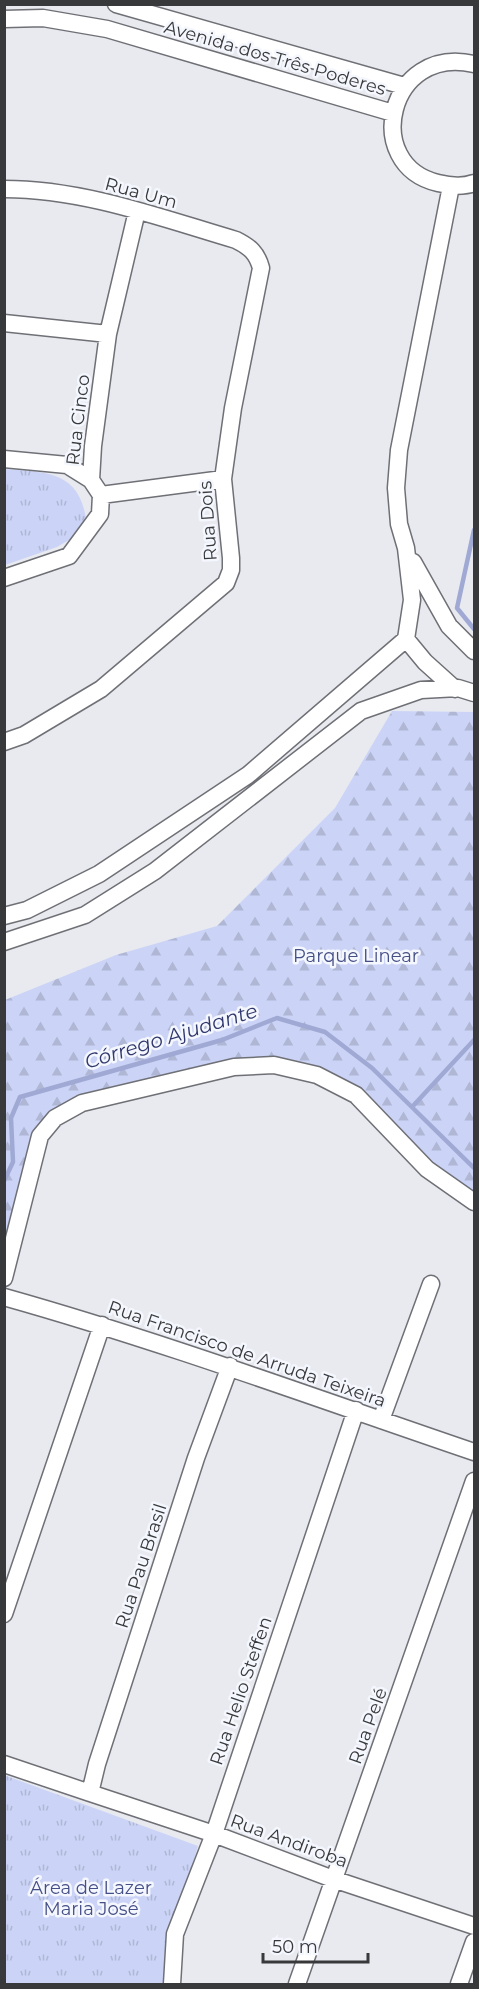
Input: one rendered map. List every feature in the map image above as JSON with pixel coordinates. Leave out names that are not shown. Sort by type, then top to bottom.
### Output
[{"type":"street","name":"Avenida dos Três Poderes","points":[[116,4],[404,86]]},
{"type":"street","name":"Avenida dos Três Poderes","points":[[4,19],[43,18],[107,29],[393,113]]},
{"type":"street","points":[[474,64],[454,61],[435,64],[417,73],[404,86],[393,113],[393,134],[399,154],[413,170],[430,182],[451,186],[474,183]]},
{"type":"street","points":[[4,916],[27,910],[99,874],[248,775],[406,639],[412,600],[405,548],[399,524],[396,488],[399,450],[451,186]]},
{"type":"street","name":"Rua Um","points":[[4,189],[66,195],[137,211],[236,240],[251,248],[258,258]]},
{"type":"street","name":"Rua Cinco","points":[[101,495],[91,480],[93,446],[108,334],[137,211]]},
{"type":"street","name":"Rua Dois","points":[[4,742],[24,735],[101,689],[226,582],[231,570],[231,558],[223,479],[233,408],[258,289],[261,268],[258,258]]},
{"type":"street","points":[[4,323],[108,334]]},
{"type":"street","points":[[67,465],[93,446]]},
{"type":"street","points":[[4,459],[67,465],[91,480]]},
{"type":"street","points":[[4,578],[69,556],[100,514],[101,495],[223,479]]},
{"type":"street","points":[[405,548],[436,608],[449,626],[474,651]]},
{"type":"street","points":[[406,639],[425,662],[462,690]]},
{"type":"street","points":[[4,942],[85,915],[145,877],[361,711],[421,690],[462,690],[474,681]]},
{"type":"street","points":[[4,1278],[40,1136],[55,1118],[82,1103],[234,1067],[274,1065],[317,1074],[356,1095],[427,1170],[474,1202]]},
{"type":"street","points":[[381,1420],[431,1284]]},
{"type":"street","name":"Rua Francisco de Arruda Teixeira","points":[[4,1297],[102,1324],[230,1366],[474,1452]]},
{"type":"street","points":[[4,1614],[102,1324]]},
{"type":"street","name":"Rua Pau Brasil","points":[[92,1786],[196,1458],[230,1366]]},
{"type":"street","name":"Rua Helio Steffen","points":[[172,1984],[175,1935],[214,1834],[356,1410]]},
{"type":"street","name":"Rua Pelé","points":[[297,1984],[474,1481]]},
{"type":"street","name":"Rua Andiroba","points":[[4,1764],[92,1786],[333,1879],[474,1926]]},
{"type":"street","points":[[459,1984],[474,1942]]},
{"type":"green space","points":[[4,469],[47,473],[68,483],[76,491],[82,503],[86,519],[76,536],[57,547],[5,565]]},
{"type":"green space","name":"Parque Linear","points":[[392,711],[474,712],[474,1196],[431,1166],[359,1091],[278,1061],[55,1114],[5,1262],[5,1000],[116,955],[217,926],[335,808]]},
{"type":"green space","name":"Área de Lazer Maria José","points":[[4,1775],[198,1846],[171,1936],[171,1984],[5,1984]]},
{"type":"waterway","points":[[474,530],[457,608],[474,629]]},
{"type":"waterway","name":"Córrego Ajudante","points":[[4,1181],[13,1162],[11,1118],[20,1097],[222,1040],[277,1018],[325,1032],[372,1068],[474,1168]]},
{"type":"waterway","points":[[412,1107],[474,1040]]}]
